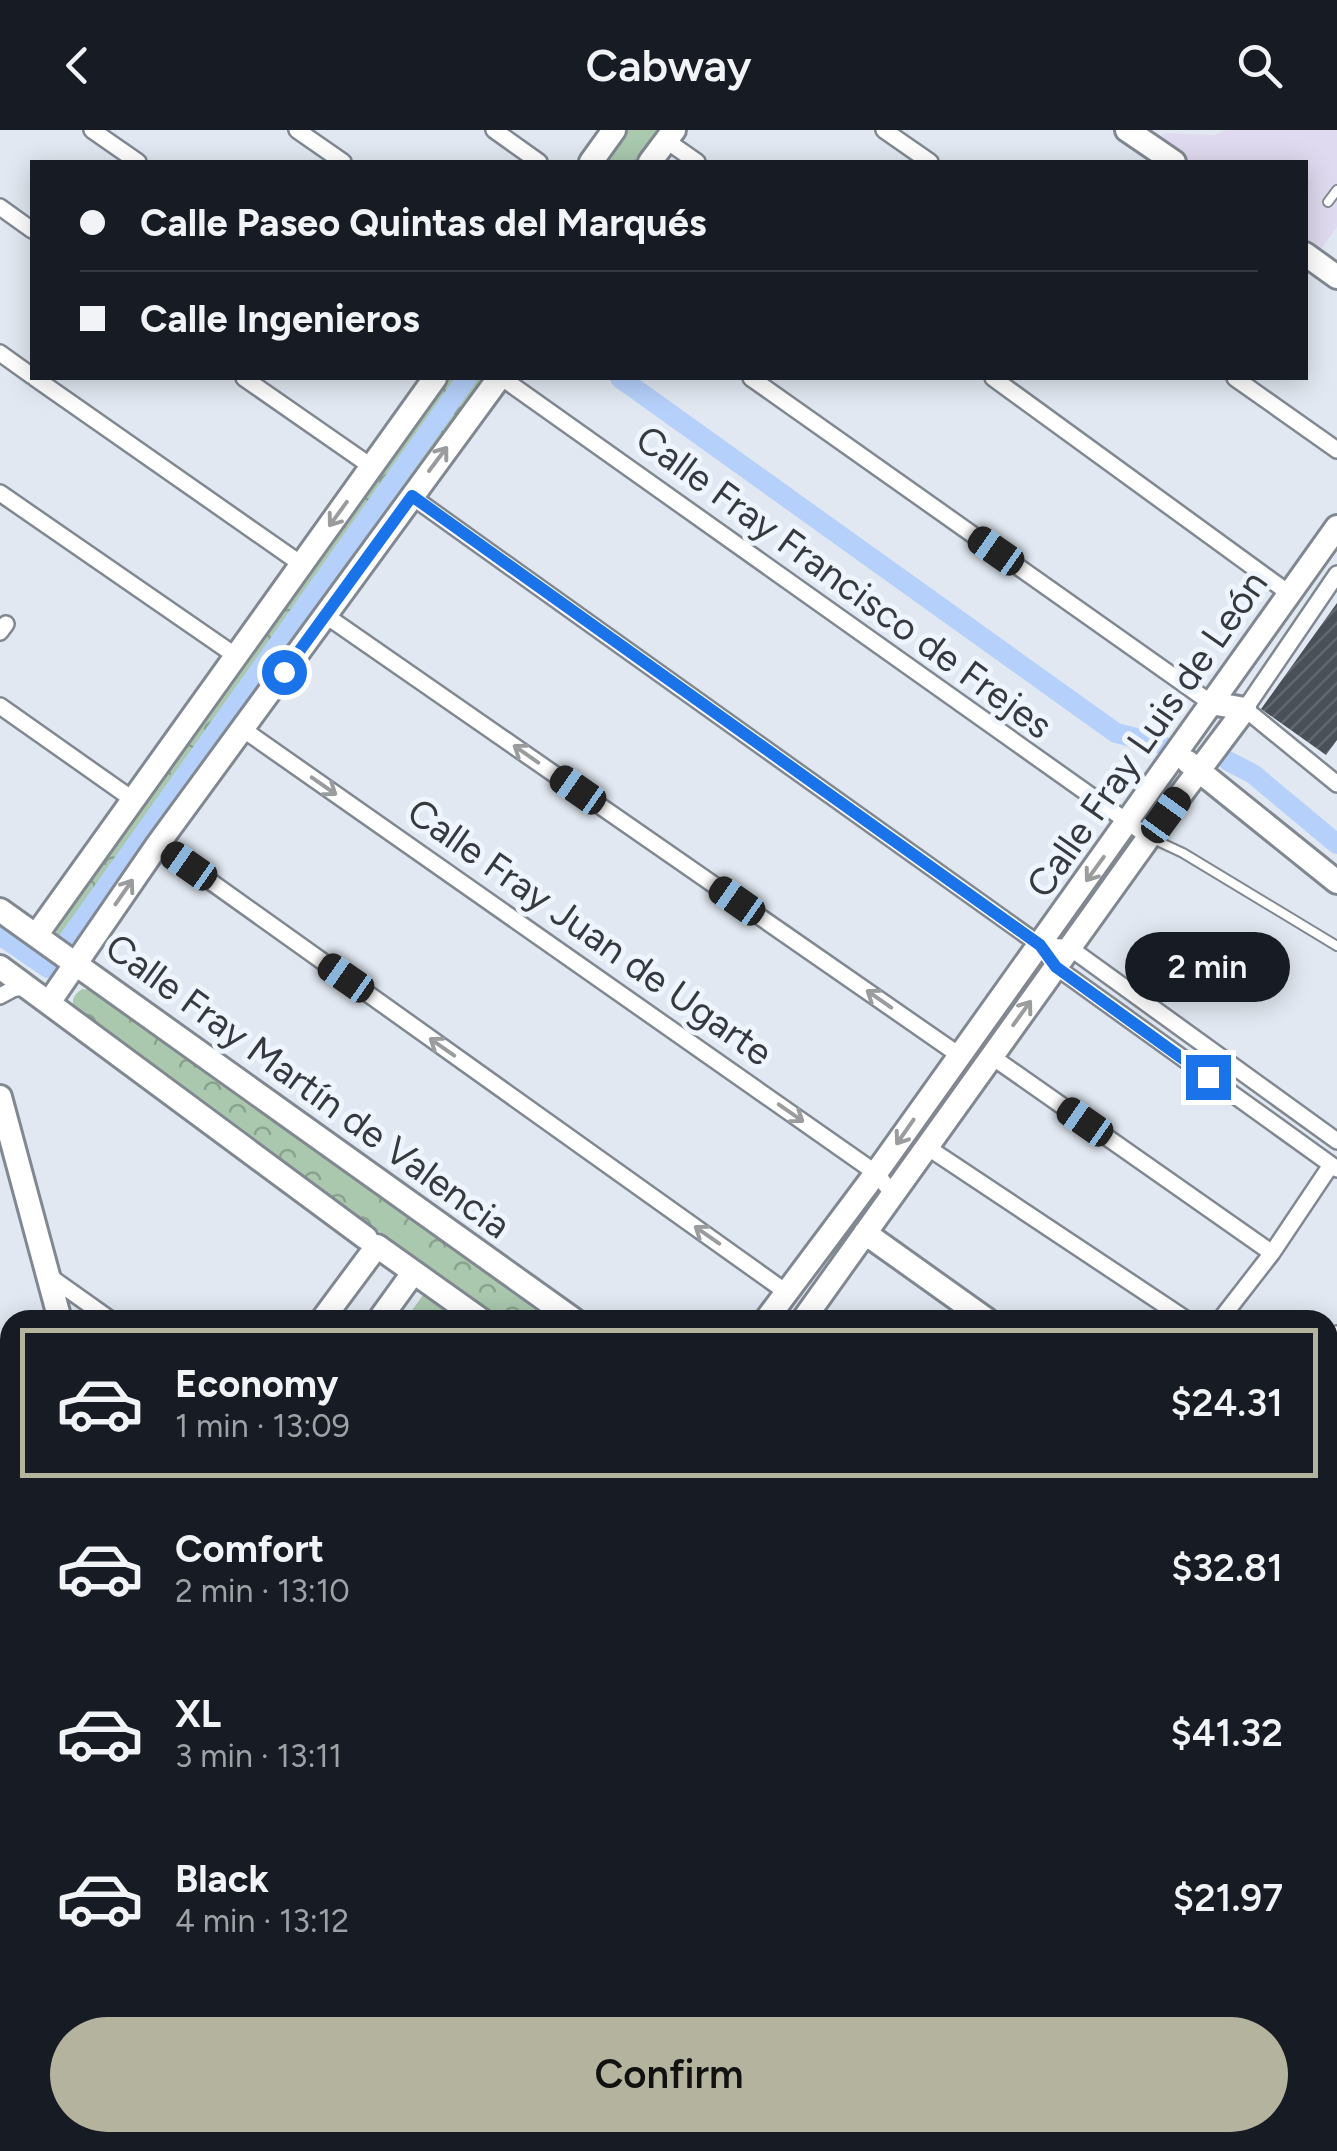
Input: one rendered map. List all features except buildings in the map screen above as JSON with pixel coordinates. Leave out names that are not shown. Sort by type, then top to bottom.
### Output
[{"type":"street","points":[[92,130],[135,160]]},
{"type":"street","points":[[297,130],[339,160]]},
{"type":"street","points":[[494,130],[536,160]]},
{"type":"street","points":[[592,160],[614,130]]},
{"type":"street","points":[[884,130],[927,160]]},
{"type":"street","points":[[1127,130],[1171,160]]},
{"type":"street","points":[[652,160],[671,135],[695,160]]},
{"type":"street","points":[[0,207],[30,229]]},
{"type":"street","points":[[1308,256],[1336,273]]},
{"type":"street","points":[[0,353],[30,374]]},
{"type":"street","points":[[38,380],[301,564]]},
{"type":"street","points":[[247,380],[372,467]]},
{"type":"street","points":[[37,934],[435,380]]},
{"type":"street","points":[[50,1001],[324,614],[499,380]]},
{"type":"street","name":"Calle Fray Francisco de Frejes","points":[[504,380],[1149,837]]},
{"type":"street","points":[[754,380],[1211,704],[1245,710],[1332,780],[1337,761]]},
{"type":"street","points":[[996,380],[1290,594]]},
{"type":"street","points":[[1238,380],[1337,450]]},
{"type":"street","points":[[0,493],[236,656]]},
{"type":"street","points":[[412,496],[1040,945],[1337,1141]]},
{"type":"street","name":"Calle Fray Luis de León","points":[[773,1310],[876,1173],[1337,527]]},
{"type":"street","name":"Calle Fray Luis de León","points":[[810,1310],[1149,837],[1245,710],[1337,574]]},
{"type":"street","points":[[324,614],[959,1055]]},
{"type":"street","points":[[0,706],[132,799]]},
{"type":"street","name":"Calle Fray Juan de Ugarte","points":[[244,730],[876,1173],[893,1194]]},
{"type":"street","points":[[1176,752],[1337,882]]},
{"type":"street","points":[[158,844],[786,1292]]},
{"type":"street","name":"Calle Fray Martín de Valencia","points":[[0,910],[560,1310]]},
{"type":"street","points":[[1063,957],[1334,1167],[1228,1310]]},
{"type":"street","points":[[0,967],[467,1310]]},
{"type":"street","points":[[0,996],[13,988],[28,986]]},
{"type":"street","points":[[991,1056],[1272,1253]]},
{"type":"street","points":[[0,1097],[57,1310]]},
{"type":"street","points":[[927,1147],[1172,1310]]},
{"type":"street","points":[[864,1233],[973,1310]]},
{"type":"street","points":[[328,1310],[372,1242]]},
{"type":"street","points":[[386,1310],[413,1272]]},
{"type":"street","points":[[48,1276],[97,1310]]},
{"type":"lane","points":[[1328,202],[1337,190]]},
{"type":"lane","points":[[1149,837],[1183,853],[1337,946]]},
{"type":"shaded area","points":[[1226,130],[1337,130],[1337,227],[1316,255],[1308,249],[1308,160],[1183,160],[1158,142],[1164,133],[1214,135]]},
{"type":"green space","points":[[624,130],[665,130],[642,160],[602,160]]},
{"type":"green space","points":[[447,380],[484,380],[81,946],[70,953],[53,940],[55,926]]},
{"type":"green space","points":[[82,989],[91,990],[540,1310],[489,1310],[75,1014],[76,994]]},
{"type":"green space","points":[[423,1295],[445,1310],[412,1310]]},
{"type":"waterway","points":[[69,939],[466,380]]},
{"type":"waterway","points":[[623,380],[1116,733],[1161,744]]},
{"type":"waterway","points":[[1228,761],[1253,774],[1337,844]]},
{"type":"waterway","points":[[0,935],[48,968]]},
{"type":"route","points":[[284,672],[412,496],[1040,945],[1056,967],[1208,1077]]}]
